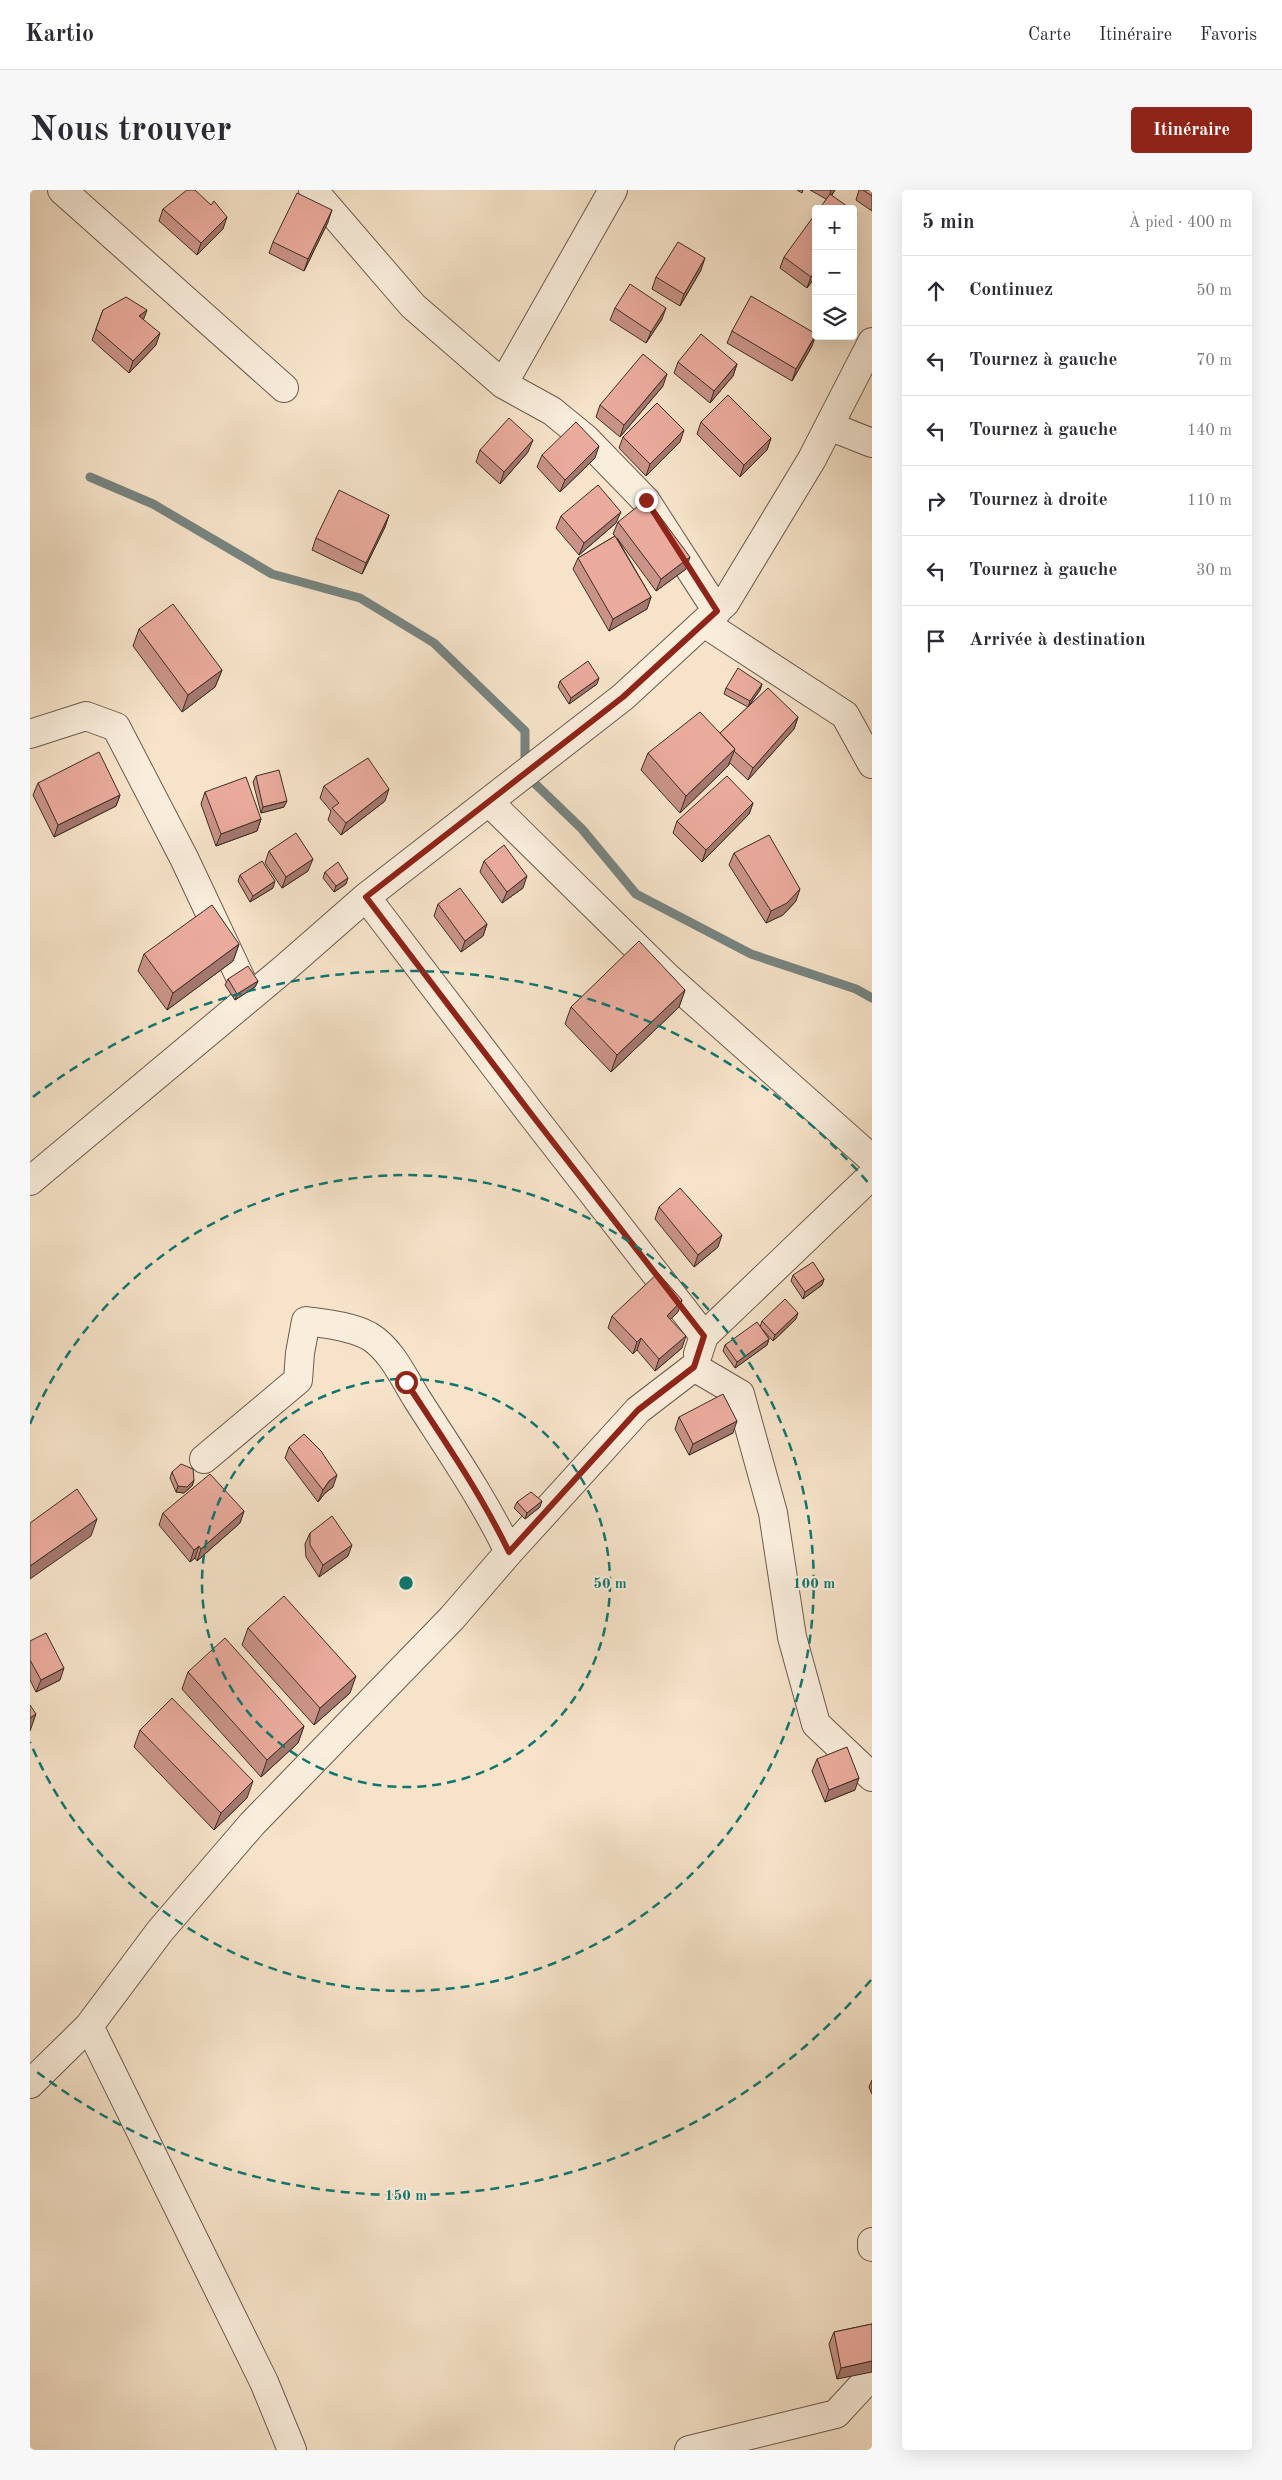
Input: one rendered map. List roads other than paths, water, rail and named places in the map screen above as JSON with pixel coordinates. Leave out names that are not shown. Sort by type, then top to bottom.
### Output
[{"type":"street","points":[[62,190],[284,388]]},
{"type":"street","points":[[313,190],[413,306],[503,384],[552,411],[585,438],[646,500],[710,617],[845,715],[872,764]]},
{"type":"street","points":[[503,384],[613,190]]},
{"type":"street","points":[[30,1181],[249,996],[285,968],[366,897],[623,697],[725,603],[829,426],[872,342]]},
{"type":"street","points":[[829,426],[872,443]]},
{"type":"street","points":[[30,734],[86,716],[116,727],[184,858],[249,996]]},
{"type":"street","points":[[489,802],[666,976],[872,1159]]},
{"type":"street","points":[[366,897],[704,1336]]},
{"type":"street","points":[[30,2084],[89,2026],[160,1931],[252,1824],[440,1632],[509,1552],[638,1410],[694,1367],[704,1336],[872,1174]]},
{"type":"street","points":[[204,1459],[298,1380],[300,1354],[306,1321],[351,1328],[370,1337],[392,1359],[455,1456],[495,1523],[509,1552]]},
{"type":"street","points":[[694,1367],[740,1394],[774,1512],[792,1637],[816,1724],[872,1777]]},
{"type":"street","points":[[89,2026],[264,2382],[292,2450]]},
{"type":"street","points":[[872,2242],[872,2247]]},
{"type":"street","points":[[689,2450],[836,2414],[872,2374]]},
{"type":"waterway","points":[[90,477],[153,504],[272,574],[360,598],[434,643],[525,731],[525,774],[582,829],[636,894],[751,954],[856,989],[872,998]]}]
